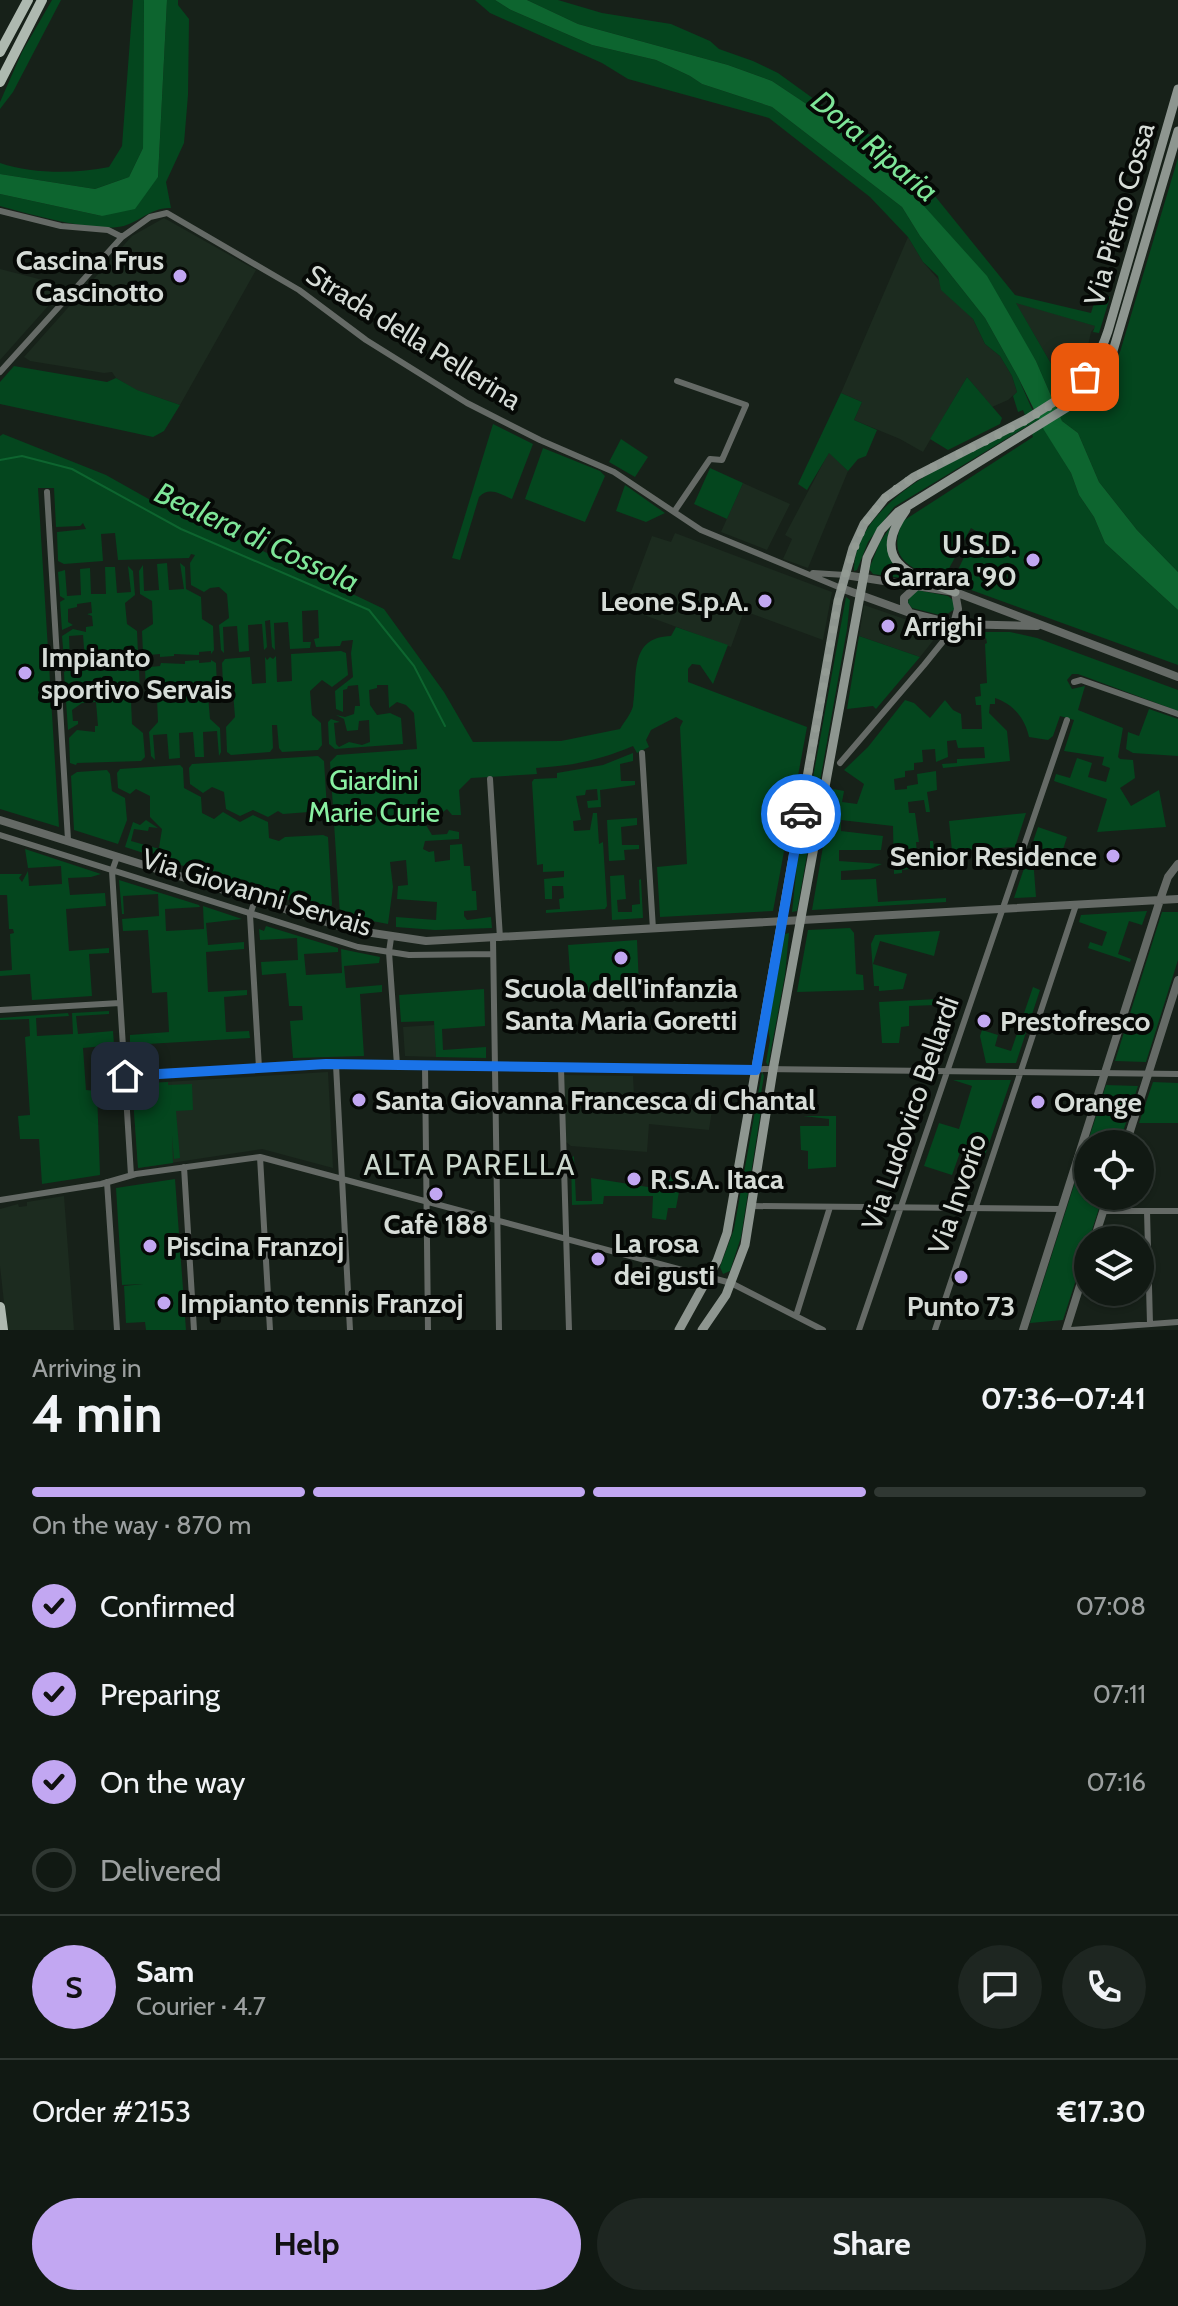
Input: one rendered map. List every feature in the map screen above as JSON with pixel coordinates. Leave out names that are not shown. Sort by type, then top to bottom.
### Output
[{"type":"main road","points":[[0,52],[28,0]]},
{"type":"main road","points":[[0,82],[42,0]]},
{"type":"main road","name":"Via Pietro Cossa","points":[[1076,394],[1102,348],[1178,89]]},
{"type":"main road","name":"Via Pietro Cossa","points":[[1076,394],[1099,376],[1113,351],[1178,131]]},
{"type":"main road","points":[[679,1330],[708,1277],[728,1231],[841,588],[853,548],[864,524],[885,498],[914,477],[1076,394]]},
{"type":"main road","points":[[702,1330],[731,1283],[745,1245],[773,1070],[867,558],[888,520],[911,502],[1031,430],[1076,394]]},
{"type":"main road","points":[[911,502],[890,537],[893,556],[907,573],[955,592]]},
{"type":"main road","points":[[0,1307],[3,1330]]},
{"type":"street","points":[[0,211],[61,226],[108,230],[122,237],[0,372]]},
{"type":"street","name":"Strada della Pellerina","points":[[122,237],[131,228],[159,213],[171,215],[299,290],[366,340],[456,396],[551,446],[614,472],[687,522],[726,542],[841,588]]},
{"type":"street","points":[[674,512],[710,459],[722,460],[746,405],[677,381]]},
{"type":"street","points":[[47,492],[68,840]]},
{"type":"street","name":"Strada della Pellerina","points":[[808,573],[845,575]]},
{"type":"street","points":[[845,575],[955,592],[1178,677]]},
{"type":"street","points":[[910,613],[904,598],[917,586]]},
{"type":"street","points":[[841,588],[910,613],[954,624],[1042,626]]},
{"type":"street","points":[[840,763],[928,660],[954,624],[958,609],[955,592]]},
{"type":"street","points":[[1074,682],[1081,680],[1178,714]]},
{"type":"street","points":[[1002,910],[1067,720]]},
{"type":"street","points":[[642,753],[653,929]]},
{"type":"street","points":[[490,779],[496,938],[493,954],[499,1330]]},
{"type":"street","name":"Via Giovanni Servais","points":[[0,831],[13,824],[352,930],[391,938],[442,941],[1178,899]]},
{"type":"street","name":"Via Giovanni Servais","points":[[0,831],[112,871],[346,944],[389,952],[444,956],[493,954]]},
{"type":"street","points":[[117,857],[112,871],[131,1175]]},
{"type":"street","points":[[1023,1330],[1160,900],[1168,877],[1178,864]]},
{"type":"street","points":[[255,900],[250,915],[259,1068]]},
{"type":"street","points":[[1022,1072],[1076,905]]},
{"type":"street","name":"Via Ludovico Bellardi","points":[[859,1330],[1002,910]]},
{"type":"street","points":[[391,938],[389,952],[397,1065]]},
{"type":"street","points":[[1131,1130],[1178,980]]},
{"type":"street","points":[[0,1010],[120,1003]]},
{"type":"street","points":[[125,1076],[336,1065],[1178,1074]]},
{"type":"street","points":[[336,1065],[350,1330]]},
{"type":"street","points":[[425,1066],[428,1330]]},
{"type":"street","points":[[561,1068],[569,1330]]},
{"type":"street","name":"Via Invorio","points":[[935,1330],[1022,1072]]},
{"type":"street","points":[[260,1157],[270,1330]]},
{"type":"street","points":[[0,1200],[131,1175],[260,1157],[731,1283],[819,1329]]},
{"type":"street","points":[[184,1167],[194,1330]]},
{"type":"street","points":[[107,1182],[117,1330]]},
{"type":"street","points":[[751,1206],[1061,1209]]},
{"type":"street","points":[[796,1316],[830,1207]]},
{"type":"street","points":[[1098,1226],[1103,1211],[1178,1211]]},
{"type":"street","points":[[1147,1211],[1150,1324]]},
{"type":"street","points":[[1076,1306],[1069,1330],[1178,1322]]},
{"type":"shaded area","points":[[144,0],[167,0],[158,177],[135,209],[102,216],[0,194],[0,174],[95,189],[129,177],[143,148]]},
{"type":"shaded area","points":[[495,0],[527,0],[578,24],[728,65],[772,81],[811,107],[905,185],[987,276],[1036,361],[1062,421],[1078,433],[1099,482],[1137,530],[1178,572],[1178,610],[1105,543],[1094,517],[1079,495],[1071,473],[1044,430],[985,318],[920,236],[902,207],[772,107],[702,84],[656,60],[592,45]]},
{"type":"shaded area","points":[[164,218],[256,270],[180,405],[136,390],[112,372],[30,361],[24,357],[132,236]]},
{"type":"shaded area","points":[[908,237],[923,262],[973,319],[985,344],[1000,356],[1017,392],[992,407],[967,377],[923,452],[854,420],[862,402],[841,393]]},
{"type":"shaded area","points":[[0,269],[66,286],[0,360]]},
{"type":"shaded area","points":[[1015,302],[1096,326],[1091,332],[1086,355],[1063,387],[1057,379]]},
{"type":"shaded area","points":[[829,452],[848,471],[808,568],[783,559],[792,539],[785,535]]},
{"type":"shaded area","points":[[743,483],[790,504],[767,550],[721,532]]},
{"type":"shaded area","points":[[675,533],[832,592],[823,640],[744,611],[731,647],[625,608],[652,536],[671,542]]},
{"type":"shaded area","name":"Arrighi","points":[[864,605],[940,632],[920,657],[859,636]]},
{"type":"shaded area","points":[[435,1025],[436,1057],[405,1056],[403,1027]]},
{"type":"shaded area","points":[[328,1072],[333,1168],[262,1149],[138,1168],[132,1084]]},
{"type":"shaded area","points":[[564,1075],[633,1076],[634,1095],[713,1103],[709,1130],[649,1124],[647,1152],[571,1146],[566,1142]]},
{"type":"shaded area","points":[[64,1196],[74,1330],[7,1330],[0,1266],[0,1209],[18,1204],[19,1207],[27,1206],[27,1202]]},
{"type":"green space","points":[[52,0],[61,0],[13,92],[0,109],[0,102],[22,52]]},
{"type":"green space","points":[[133,0],[144,0],[143,148],[129,177],[95,189],[0,174],[0,163],[54,172],[109,167],[122,146]]},
{"type":"green space","points":[[167,0],[178,0],[178,5],[189,19],[184,143],[166,182],[171,208],[157,210],[125,226],[106,228],[59,221],[0,206],[0,194],[102,216],[158,177]]},
{"type":"green space","points":[[475,0],[495,0],[592,45],[656,60],[702,84],[772,107],[902,207],[920,236],[985,318],[1031,407],[1071,473],[1079,495],[1094,517],[1105,543],[1178,610],[1178,665],[952,583],[976,531],[971,528],[941,578],[910,566],[899,553],[898,534],[903,521],[1033,437],[1029,425],[894,507],[868,542],[854,571],[859,544],[874,520],[894,499],[948,463],[1028,423],[1023,410],[1018,412],[1012,376],[1000,356],[985,344],[973,319],[941,290],[938,276],[923,262],[908,237],[870,197],[769,118],[628,79],[602,63],[490,13]]},
{"type":"green space","points":[[527,0],[558,0],[602,13],[671,24],[710,41],[719,49],[778,73],[854,128],[871,135],[926,185],[1015,295],[1091,313],[1097,293],[1110,297],[1099,333],[1093,332],[1095,326],[1016,303],[1063,387],[1062,395],[1074,411],[1107,377],[1120,352],[1178,158],[1178,572],[1137,530],[1099,482],[1078,433],[1062,421],[1036,361],[1011,321],[905,185],[811,107],[772,81],[728,65],[578,24]]},
{"type":"green space","points":[[14,366],[107,382],[116,378],[137,390],[180,405],[164,431],[153,437],[0,404],[0,382]]},
{"type":"green space","points":[[967,377],[1002,418],[1000,424],[948,450],[930,439]]},
{"type":"green space","points":[[841,393],[862,402],[854,420],[877,430],[866,456],[858,459],[848,471],[829,453],[807,490],[798,484]]},
{"type":"green space","points":[[493,424],[533,444],[512,499],[491,491],[479,497],[460,560],[452,558]]},
{"type":"green space","name":"Giardini Marie Curie","points":[[3,434],[106,475],[170,511],[236,538],[384,609],[444,692],[473,742],[561,741],[620,729],[633,706],[638,660],[648,643],[671,636],[676,627],[728,645],[713,684],[700,665],[692,664],[688,669],[688,682],[807,727],[773,911],[660,917],[657,867],[687,864],[680,727],[683,721],[676,717],[651,730],[646,740],[649,747],[637,753],[633,746],[586,762],[536,768],[537,774],[471,778],[459,790],[461,815],[452,815],[447,809],[426,825],[432,835],[447,834],[449,830],[459,832],[459,839],[425,841],[423,849],[434,851],[435,862],[450,860],[450,845],[462,844],[464,866],[470,866],[472,891],[476,891],[477,910],[464,911],[464,916],[467,920],[491,917],[492,928],[435,930],[396,927],[396,917],[436,920],[437,902],[397,899],[398,886],[408,885],[406,860],[390,862],[393,887],[388,924],[340,915],[330,762],[337,755],[417,749],[414,713],[397,702],[389,708],[388,685],[377,685],[377,688],[369,690],[370,705],[377,715],[390,713],[401,718],[403,744],[335,749],[329,744],[328,722],[331,719],[340,722],[334,723],[339,747],[349,742],[362,745],[370,742],[369,720],[359,721],[358,730],[347,731],[344,719],[336,715],[345,717],[354,714],[355,706],[360,706],[358,685],[348,686],[343,690],[343,712],[336,709],[335,691],[353,677],[353,640],[342,641],[340,646],[316,647],[314,639],[319,638],[318,610],[302,611],[303,642],[311,642],[310,648],[290,649],[288,622],[274,623],[275,650],[272,647],[270,620],[265,621],[267,647],[264,650],[262,624],[248,625],[249,651],[239,652],[237,626],[223,627],[224,653],[221,650],[219,625],[229,618],[227,594],[219,587],[204,592],[191,585],[190,563],[195,555],[191,554],[189,558],[118,560],[115,533],[101,534],[103,561],[64,564],[58,561],[57,532],[86,529],[83,523],[80,526],[56,527],[54,488],[38,488],[59,827],[0,809],[0,436]]},
{"type":"green space","points":[[621,439],[648,457],[635,477],[609,462]]},
{"type":"green space","points":[[543,448],[600,471],[605,476],[585,522],[525,499]]},
{"type":"green space","points":[[710,468],[743,483],[727,519],[694,504]]},
{"type":"green space","points":[[625,485],[665,513],[646,522],[616,511]]},
{"type":"green space","points":[[891,526],[887,543],[891,559],[901,571],[916,580],[873,574],[869,569],[880,542]]},
{"type":"green space","points":[[167,563],[169,590],[184,589],[180,563],[185,567],[186,589],[201,597],[202,619],[213,626],[214,650],[211,654],[211,651],[199,652],[199,655],[160,657],[160,654],[149,655],[149,658],[143,653],[142,631],[153,624],[152,601],[140,594],[139,571],[143,565],[144,591],[159,590],[157,564]]},
{"type":"green space","points":[[128,566],[133,571],[135,595],[125,603],[127,624],[137,631],[138,653],[133,659],[132,656],[85,661],[83,635],[69,636],[70,662],[64,660],[62,636],[73,629],[86,632],[86,627],[93,626],[92,616],[87,614],[92,613],[91,602],[68,609],[68,622],[73,625],[62,630],[60,602],[65,599],[60,596],[58,572],[65,570],[67,596],[81,595],[80,569],[90,568],[91,594],[106,594],[105,567],[115,567],[117,593],[131,592]]},
{"type":"green space","points":[[917,590],[948,596],[953,600],[955,609],[944,616],[912,608],[908,603],[909,597]]},
{"type":"green space","points":[[846,597],[850,600],[847,629],[797,911],[792,912],[797,865]]},
{"type":"green space","points":[[976,632],[1010,632],[1037,638],[1178,690],[1178,711],[1078,674],[1072,674],[1067,680],[1072,689],[1085,686],[1078,710],[1123,728],[1118,757],[1133,760],[1135,778],[1120,788],[1131,806],[1159,790],[1166,827],[1097,832],[1107,799],[1054,781],[1056,774],[1070,778],[1077,758],[1092,763],[1088,777],[1106,782],[1110,768],[1102,765],[1104,757],[1064,751],[1074,720],[1060,716],[1053,736],[1048,740],[1029,737],[1017,713],[995,698],[995,704],[990,704],[989,713],[1007,731],[1010,761],[943,768],[942,764],[957,763],[957,759],[985,758],[984,747],[958,748],[956,740],[947,741],[948,757],[936,762],[935,749],[922,750],[923,762],[914,763],[914,770],[905,771],[905,777],[894,779],[895,790],[907,789],[907,786],[918,784],[917,774],[936,771],[937,790],[927,792],[930,812],[926,812],[924,800],[908,802],[909,813],[915,813],[919,842],[916,842],[917,854],[930,853],[930,841],[933,841],[936,869],[931,870],[930,866],[894,874],[893,826],[841,820],[841,831],[883,836],[881,850],[839,850],[839,861],[882,864],[870,869],[841,871],[841,880],[876,879],[878,902],[946,898],[946,902],[812,910],[833,789],[844,791],[842,802],[857,804],[864,784],[844,770],[868,747],[905,700],[914,703],[930,718],[945,700],[961,714],[962,729],[982,729],[981,705],[976,705],[975,697],[981,696],[980,684],[987,683],[987,643],[986,638]]},
{"type":"green space","points":[[859,636],[920,657],[876,709],[873,706],[847,709]]},
{"type":"green space","points":[[346,653],[348,675],[332,687],[322,680],[310,691],[312,715],[321,723],[322,745],[318,750],[282,752],[277,725],[272,725],[273,748],[270,752],[231,755],[227,752],[226,727],[235,717],[233,692],[223,685],[222,663],[225,659],[250,657],[252,684],[266,683],[265,657],[267,660],[276,656],[277,682],[292,681],[291,654]]},
{"type":"green space","points":[[199,660],[199,663],[211,660],[216,663],[217,686],[208,695],[210,719],[220,728],[221,752],[219,756],[217,731],[203,732],[204,757],[195,757],[193,732],[179,733],[180,758],[169,759],[167,734],[153,735],[155,760],[151,756],[149,732],[158,722],[157,699],[146,691],[145,669],[149,664],[150,667],[160,666],[161,663],[185,664],[185,661]]},
{"type":"green space","points":[[134,665],[139,670],[140,692],[131,701],[132,724],[143,733],[145,757],[141,761],[70,763],[69,738],[77,730],[95,732],[95,726],[98,726],[96,702],[82,703],[72,710],[73,721],[78,721],[78,724],[68,730],[66,701],[71,696],[65,692],[64,672]]},
{"type":"green space","points":[[1149,709],[1178,719],[1178,756],[1133,753],[1126,749],[1128,732],[1139,736]]},
{"type":"green space","points":[[633,753],[633,761],[620,764],[621,781],[635,781],[635,785],[600,790],[601,807],[588,808],[587,801],[598,800],[597,789],[586,790],[585,795],[576,796],[581,820],[573,821],[574,831],[590,830],[593,813],[597,813],[599,844],[603,842],[607,906],[605,909],[546,913],[546,910],[560,909],[559,899],[564,898],[563,886],[552,886],[552,899],[545,899],[544,879],[564,877],[564,871],[543,872],[543,864],[537,865],[532,782],[534,779],[557,778],[557,773],[603,765]]},
{"type":"green space","points":[[318,756],[324,761],[327,809],[322,811],[283,814],[278,811],[268,817],[253,810],[240,816],[226,809],[224,792],[212,787],[203,793],[190,784],[189,768],[192,764]]},
{"type":"green space","points":[[180,765],[183,768],[184,788],[201,797],[202,813],[214,819],[223,812],[240,822],[253,815],[268,822],[269,838],[279,841],[285,837],[328,837],[332,904],[329,913],[125,847],[133,822],[140,825],[146,820],[158,828],[149,827],[148,831],[134,829],[131,841],[156,848],[159,848],[162,829],[150,817],[150,796],[136,789],[130,794],[118,788],[117,773],[120,769]]},
{"type":"green space","points":[[107,770],[112,791],[125,798],[127,820],[118,844],[74,830],[71,776],[77,772]]},
{"type":"green space","points":[[1026,813],[1015,847],[952,851],[949,821]]},
{"type":"green space","points":[[637,818],[637,825],[621,827],[622,845],[639,845],[639,849],[624,850],[625,860],[609,861],[607,820]]},
{"type":"green space","points":[[1038,827],[1067,837],[1058,865],[1033,858],[1036,897],[1014,898]]},
{"type":"green space","points":[[25,849],[101,874],[68,878],[70,895],[105,893],[106,906],[66,909],[69,951],[109,948],[109,953],[89,954],[92,996],[32,1000],[30,974],[0,976],[0,971],[12,970],[10,934],[14,933],[13,929],[9,929],[7,895],[0,895],[0,874],[22,874],[19,878],[22,882],[28,871],[29,886],[62,884],[61,866],[28,868]]},
{"type":"green space","points":[[624,875],[626,899],[617,900],[618,912],[632,912],[632,905],[640,904],[641,879],[643,918],[612,920],[610,876]]},
{"type":"green space","points":[[119,880],[199,905],[165,909],[166,931],[204,929],[203,906],[242,919],[206,923],[208,945],[244,942],[244,949],[206,952],[208,992],[247,990],[247,995],[224,997],[226,1032],[249,1031],[250,1038],[130,1045],[130,1035],[169,1032],[167,992],[152,993],[148,930],[123,931],[122,919],[159,916],[158,894],[123,896],[122,914]]},
{"type":"green space","points":[[1147,911],[1142,925],[1129,921],[1118,954],[1131,959],[1130,962],[1088,948],[1090,942],[1102,946],[1107,932],[1079,922],[1081,915]]},
{"type":"green space","points":[[1162,912],[1178,912],[1178,960],[1146,1062],[1115,1061]]},
{"type":"green space","points":[[266,926],[338,948],[338,952],[304,954],[306,975],[342,973],[341,949],[380,957],[379,963],[344,966],[346,988],[382,985],[382,992],[360,994],[364,1056],[293,1058],[290,1021],[303,1020],[302,1006],[289,1006],[286,973],[262,975],[261,962],[298,960],[297,938],[260,940],[259,929],[264,931]]},
{"type":"green space","points":[[850,928],[854,933],[856,974],[863,975],[864,990],[797,992],[808,930]]},
{"type":"green space","points":[[940,931],[934,956],[880,941],[873,964],[907,974],[903,989],[879,991],[879,986],[874,986],[871,944],[875,935]]},
{"type":"green space","points":[[789,933],[785,975],[768,1066],[768,1028],[785,934]]},
{"type":"green space","points":[[637,940],[639,987],[604,987],[572,1001],[568,945]]},
{"type":"green space","points":[[1033,987],[1040,990],[1016,1063],[986,1063],[980,1036],[982,1030],[998,1035],[995,1046],[1011,1051]]},
{"type":"green space","points":[[484,989],[485,1026],[442,1029],[443,1050],[486,1047],[486,1058],[436,1057],[434,1021],[401,1022],[399,995]]},
{"type":"green space","points":[[962,1000],[959,1011],[936,1005],[909,1006],[909,1026],[901,1027],[899,1043],[882,1043],[879,1002]]},
{"type":"green space","points":[[109,1011],[109,1014],[76,1016],[78,1034],[113,1031],[114,1045],[83,1048],[86,1090],[97,1091],[100,1175],[42,1184],[39,1139],[20,1139],[18,1116],[30,1115],[25,1037],[30,1036],[29,1019],[0,1018],[68,1013],[69,1016],[36,1018],[37,1036],[73,1034],[72,1013]]},
{"type":"green space","points":[[762,1072],[761,1110],[741,1237],[730,1271],[723,1274],[720,1267],[734,1229]]},
{"type":"green space","points":[[953,1080],[1011,1080],[985,1155],[962,1147],[952,1175],[924,1166],[939,1123],[959,1129],[972,1086]]},
{"type":"green space","points":[[168,1082],[168,1085],[192,1084],[193,1110],[176,1111],[180,1158],[174,1159],[172,1136],[173,1163],[138,1168],[132,1084]]},
{"type":"green space","points":[[1153,1082],[1178,1083],[1178,1123],[1139,1123]]},
{"type":"green space","points":[[1106,1085],[1138,1086],[1124,1130],[1092,1130]]},
{"type":"green space","points":[[803,1116],[836,1116],[836,1167],[808,1169],[808,1151],[801,1150],[800,1126],[829,1126],[829,1119]]},
{"type":"green space","points":[[574,1156],[576,1201],[592,1201],[591,1178],[667,1190],[668,1180],[661,1172],[667,1169],[672,1179],[681,1181],[676,1208],[668,1208],[666,1220],[652,1218],[653,1196],[604,1196],[603,1204],[572,1205],[571,1158]]},
{"type":"green space","name":"Piscina Franzoj","points":[[175,1179],[186,1330],[146,1330],[145,1322],[126,1323],[124,1286],[143,1284],[122,1285],[116,1188]]},
{"type":"green space","points":[[1074,1185],[1074,1210],[1098,1210],[1093,1226],[1074,1226],[1074,1286],[1063,1320],[1030,1323]]},
{"type":"waterway","name":"Bealera di Cossola","points":[[0,460],[22,456],[72,469],[181,529],[369,610],[414,666],[445,726]]},
{"type":"way so far","points":[[801,814],[838,601],[853,548],[864,524],[885,498],[900,486],[925,470],[1027,419],[1074,389],[1085,377]]},
{"type":"place","name":"Cascina Frus Cascinotto","points":[[180,276]]},
{"type":"place","name":"U.S.D. Carrara '90","points":[[1033,560]]},
{"type":"place","name":"Leone S.p.A.","points":[[765,601]]},
{"type":"place","name":"Arrighi","points":[[888,626]]},
{"type":"place","name":"Impianto sportivo Servais","points":[[25,673]]},
{"type":"place","name":"Senior Residence","points":[[1113,856]]},
{"type":"place","name":"Scuola dell'infanzia Santa Maria Goretti","points":[[621,958]]},
{"type":"place","name":"Prestofresco","points":[[984,1021]]},
{"type":"place","name":"Santa Giovanna Francesca di Chantal","points":[[359,1100]]},
{"type":"place","name":"Orange","points":[[1038,1102]]},
{"type":"place","name":"R.S.A. Itaca","points":[[634,1179]]},
{"type":"place","name":"Cafè 188","points":[[436,1194]]},
{"type":"place","name":"Piscina Franzoj","points":[[150,1246]]},
{"type":"place","name":"La rosa dei gusti","points":[[598,1259]]},
{"type":"place","name":"Punto 73","points":[[961,1277]]},
{"type":"place","name":"Impianto tennis Franzoj","points":[[164,1303]]},
{"type":"district","name":"ALTA PARELLA","points":[[470,1164]]},
{"type":"route","points":[[125,1076],[326,1064],[756,1070],[801,814]]},
{"type":"water label","name":"Dora Riparia","points":[[875,146]]}]
